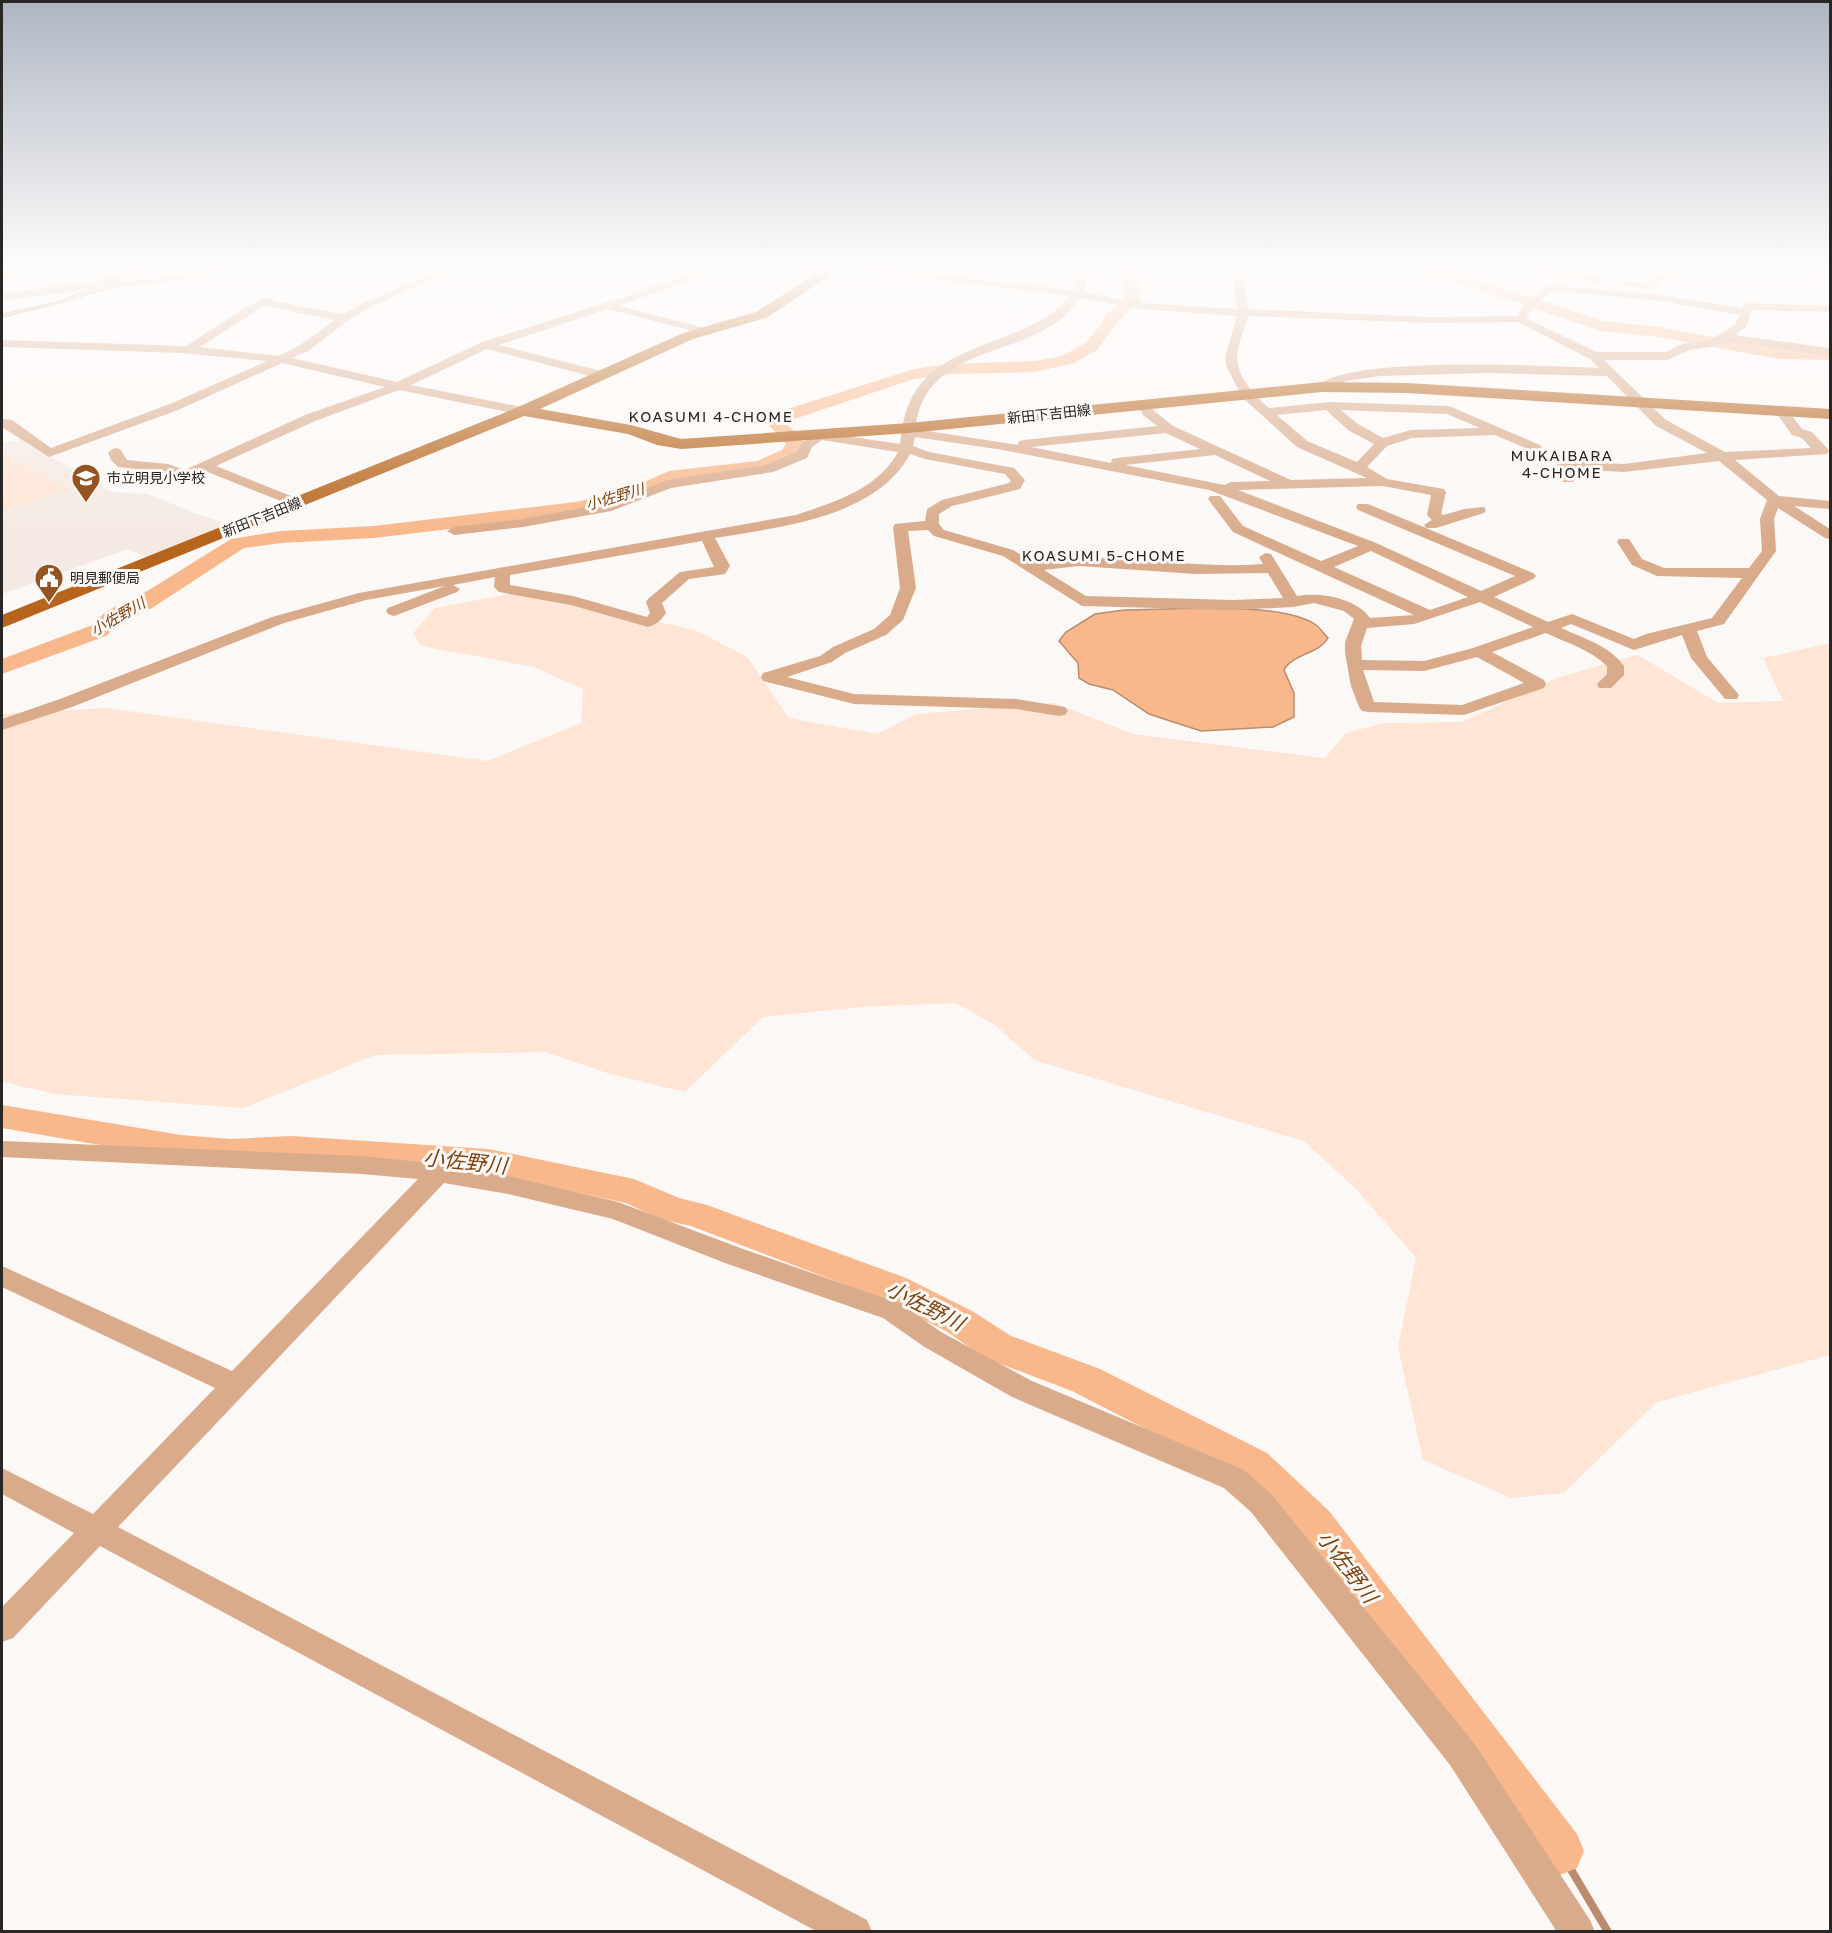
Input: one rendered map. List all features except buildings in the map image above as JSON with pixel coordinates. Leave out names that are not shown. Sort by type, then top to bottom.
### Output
[{"type":"main road","name":"新田下吉田線","points":[[2,622],[522,411],[646,355]]},
{"type":"main road","name":"新田下吉田線","points":[[522,411],[630,430],[678,444],[815,436],[908,435],[1144,405],[1322,387],[1407,388],[1830,414]]},
{"type":"street","points":[[240,355],[278,359],[522,411]]},
{"type":"street","points":[[2,423],[7,423],[49,453],[174,407],[240,379],[287,355]]},
{"type":"street","points":[[115,452],[118,460],[123,464],[168,468],[185,475],[310,418],[398,386],[464,355]]},
{"type":"street","points":[[525,355],[602,375]]},
{"type":"street","points":[[2,725],[66,703],[278,620],[364,596],[799,519],[847,502],[868,491],[894,468],[908,435],[915,400],[925,385],[957,361],[971,355]]},
{"type":"street","points":[[1232,355],[1233,368],[1247,395],[1302,444],[1359,468],[1383,482]]},
{"type":"street","points":[[1594,356],[1670,355]]},
{"type":"street","points":[[1594,356],[1661,423],[1722,457],[1774,499],[1830,536]]},
{"type":"street","points":[[1322,387],[1369,374],[1457,369],[1608,372]]},
{"type":"street","points":[[1144,405],[1148,412],[1168,429],[1289,485]]},
{"type":"street","points":[[1266,412],[1329,406],[1449,410],[1536,448]]},
{"type":"street","points":[[1329,406],[1353,427],[1382,443]]},
{"type":"street","points":[[1568,479],[1564,465],[1624,468],[1722,457],[1822,451],[1807,435],[1797,432],[1781,411]]},
{"type":"street","points":[[1003,446],[1168,429]]},
{"type":"street","points":[[1359,468],[1382,443],[1411,434],[1499,432]]},
{"type":"street","points":[[908,435],[1003,446],[1212,486],[1249,498],[1371,546],[1598,651],[1613,663],[1617,674],[1614,679],[1605,684]]},
{"type":"street","points":[[10,439],[27,436]]},
{"type":"street","points":[[454,531],[593,512],[633,500],[668,484],[768,469],[802,455],[807,445],[816,441],[815,436],[918,451],[925,455],[1009,471],[1018,480],[1017,484],[943,505],[932,513],[932,525],[939,533],[1001,550],[1032,567],[1076,598],[1086,602],[1233,605],[1293,602],[1314,598],[1337,604],[1360,614],[1361,623],[1353,645],[1368,708],[1464,710],[1539,684],[1479,651]]},
{"type":"street","points":[[1095,464],[1218,451]]},
{"type":"street","points":[[204,466],[296,503]]},
{"type":"street","points":[[1335,531],[1364,507],[1383,482]]},
{"type":"street","points":[[1212,486],[1383,482],[1439,492],[1434,515],[1443,521]]},
{"type":"street","points":[[1249,498],[1215,500],[1238,529],[1427,615]]},
{"type":"street","points":[[1774,499],[1830,505]]},
{"type":"street","points":[[1356,665],[1424,666],[1479,651],[1572,619],[1634,645],[1652,637],[1718,621],[1769,551],[1767,519],[1774,499]]},
{"type":"street","points":[[1361,623],[1400,622],[1427,615],[1482,596],[1528,576],[1364,507]]},
{"type":"street","points":[[1419,529],[1479,510]]},
{"type":"street","points":[[932,525],[900,527],[908,588],[902,608],[890,625],[825,659],[769,676],[854,699],[1016,704],[1059,711]]},
{"type":"street","points":[[394,611],[424,601],[445,590],[504,589],[573,601],[648,622],[658,614],[654,602],[685,575],[720,571],[722,566],[706,535]]},
{"type":"street","points":[[1265,542],[1262,549],[1271,568],[1293,602]]},
{"type":"street","points":[[1624,542],[1637,562],[1662,573],[1754,573]]},
{"type":"street","points":[[1320,567],[1371,546]]},
{"type":"street","points":[[1032,567],[1058,561],[1101,560],[1218,570],[1271,568]]},
{"type":"street","points":[[503,570],[502,587],[504,589]]},
{"type":"street","points":[[1688,629],[1699,658],[1731,694]]},
{"type":"street","points":[[2,1149],[362,1165],[439,1173],[508,1185],[618,1211],[734,1256],[892,1311],[932,1339],[1022,1389],[1234,1479],[1261,1503],[1462,1754],[1578,1932]]},
{"type":"street","points":[[2,1628],[439,1173]]},
{"type":"street","points":[[2,1276],[236,1385]]},
{"type":"street","points":[[2,1480],[855,1932]]},
{"type":"shaded area","name":"市立明見小学校","points":[[22,440],[112,492],[148,494],[234,526],[150,559],[128,549],[2,594],[2,443]]},
{"type":"shaded area","points":[[3,453],[70,489],[2,512]]},
{"type":"shaded area","points":[[521,592],[695,630],[747,657],[789,718],[877,734],[916,714],[1054,703],[1133,734],[1325,758],[1346,733],[1384,723],[1462,722],[1559,677],[1638,655],[1718,703],[1783,701],[1763,658],[1830,643],[1830,1355],[1657,1402],[1564,1493],[1512,1498],[1423,1460],[1398,1347],[1416,1258],[1357,1190],[1304,1141],[1034,1060],[995,1025],[956,1003],[860,1007],[763,1017],[685,1092],[610,1074],[546,1052],[375,1055],[243,1108],[55,1094],[2,1082],[2,714],[106,708],[487,761],[581,723],[583,689],[534,667],[421,646],[413,633],[435,608]]},
{"type":"shaded area","points":[[1223,608],[1277,612],[1299,617],[1316,625],[1328,638],[1319,647],[1288,664],[1284,670],[1294,693],[1294,717],[1273,727],[1201,731],[1149,714],[1113,690],[1089,684],[1079,678],[1078,663],[1059,641],[1066,632],[1095,614],[1124,610]]},
{"type":"waterway","name":"小佐野川","points":[[2,667],[98,631],[116,615],[144,603],[238,543],[281,537],[374,532],[576,508],[634,494],[669,477],[761,466],[789,454],[796,443],[778,425],[779,418],[896,379],[950,369],[1052,364],[1077,355]]},
{"type":"waterway","name":"小佐野川","points":[[2,1117],[181,1147],[231,1151],[291,1148],[488,1161],[634,1192],[672,1210],[695,1214],[893,1288],[959,1321],[998,1347],[1086,1380],[1253,1465],[1314,1524],[1560,1851]]},
{"type":"waterway","name":"小佐野川","points":[[1560,1851],[1608,1932]]},
{"type":"place","name":"市立明見小学校","points":[[86,504]]},
{"type":"place","name":"明見郵便局","points":[[49,604]]},
{"type":"district","name":"KOASUMI 4-CHOME","points":[[711,417]]},
{"type":"district","name":"MUKAIBARA 4-CHOME","points":[[1562,464]]},
{"type":"district","name":"KOASUMI 5-CHOME","points":[[1104,556]]}]
